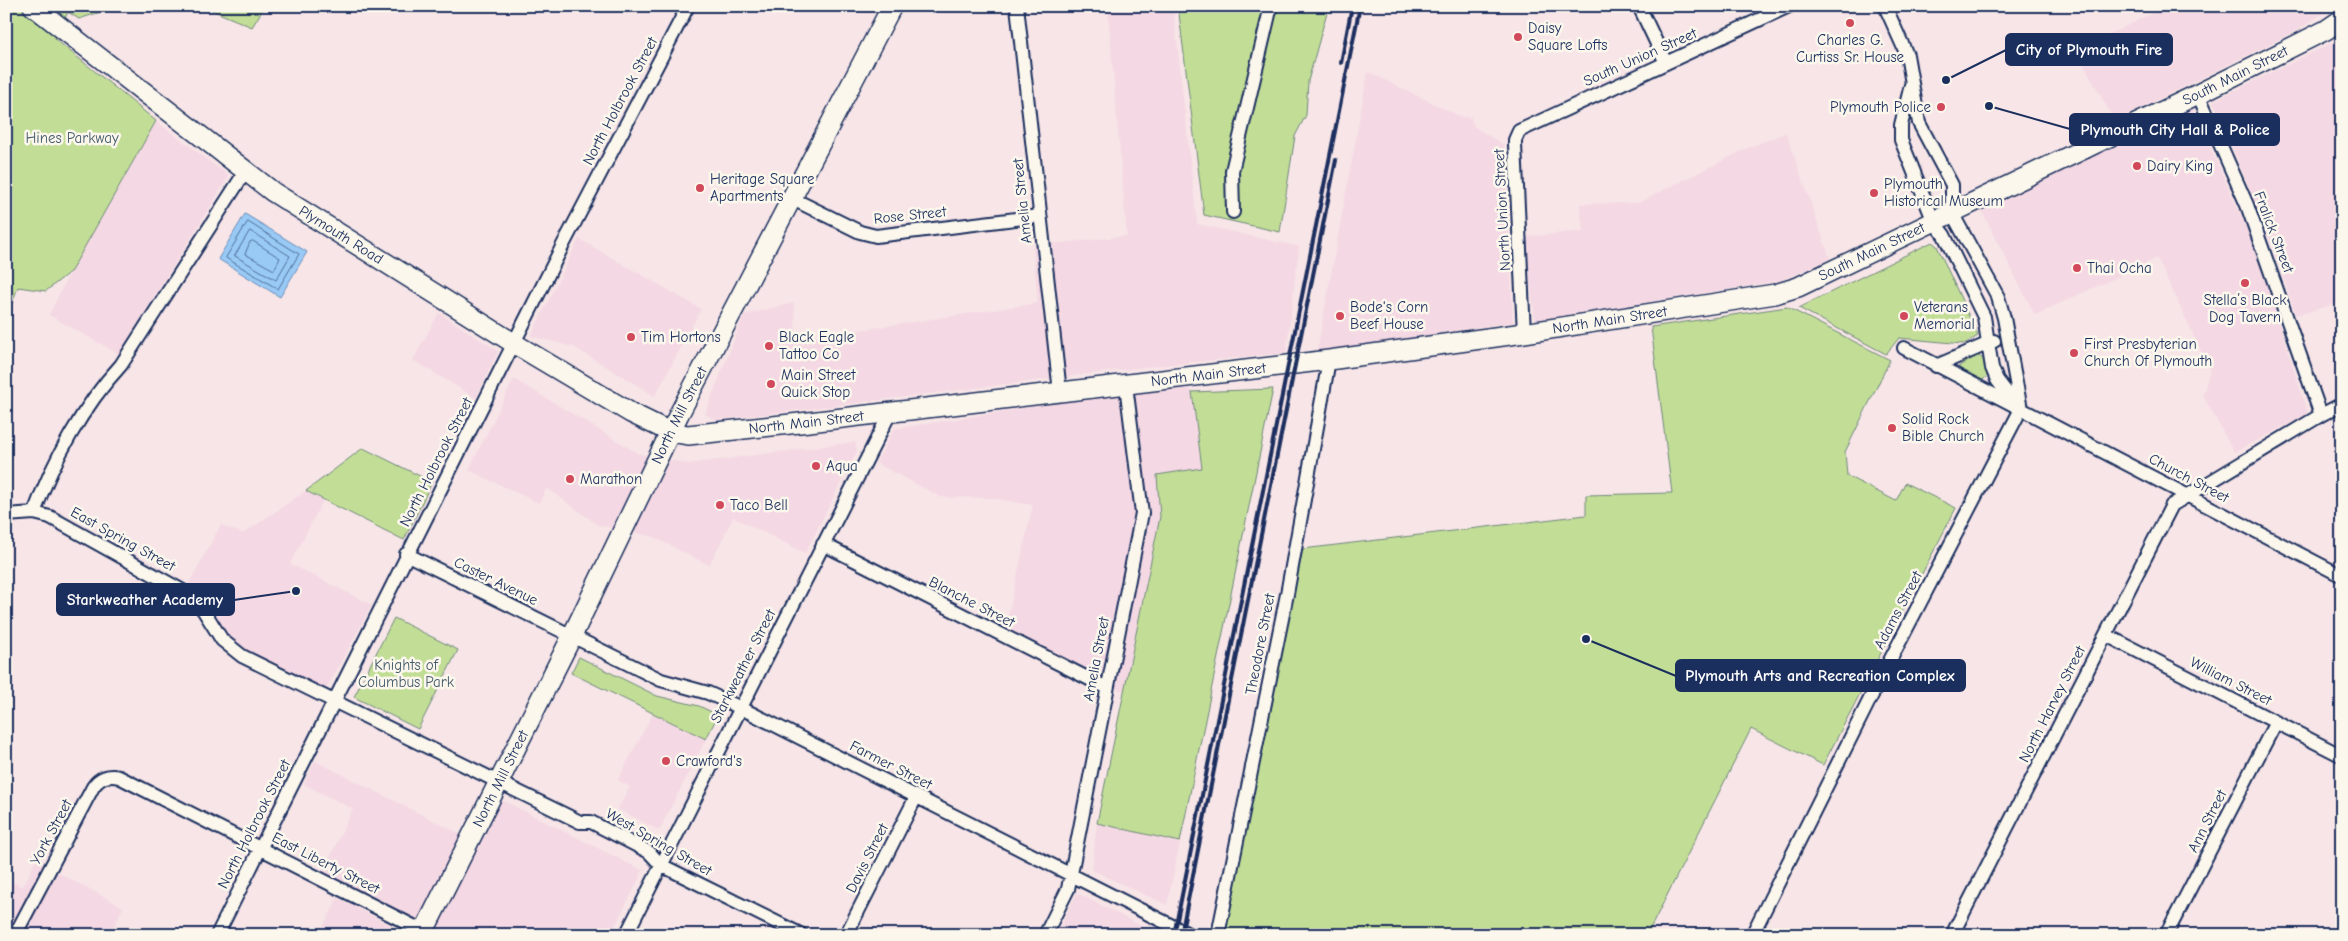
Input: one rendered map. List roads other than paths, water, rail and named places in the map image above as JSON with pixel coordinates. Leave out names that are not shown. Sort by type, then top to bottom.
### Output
[{"type":"main road","name":"Plymouth Road","points":[[32,6],[245,172],[324,226],[515,344],[631,412],[670,432]]},
{"type":"main road","name":"North Mill Street","points":[[426,933],[670,432],[892,6]]},
{"type":"main road","name":"South Main Street","points":[[1746,298],[1775,294],[1798,287],[2198,94],[2326,30],[2342,19]]},
{"type":"main road","name":"North Main Street","points":[[670,432],[688,435],[700,434],[1329,360],[1524,333],[1746,298]]},
{"type":"street","name":"North Holbrook Street","points":[[217,935],[406,554],[515,344],[564,243],[688,6]]},
{"type":"street","name":"Amelia Street","points":[[1017,6],[1060,392]]},
{"type":"street","points":[[1233,212],[1232,171],[1271,6]]},
{"type":"street","points":[[1640,6],[1666,64]]},
{"type":"street","name":"South Union Street","points":[[1559,112],[1789,6]]},
{"type":"street","name":"Church Street","points":[[1885,6],[1907,55],[1919,123],[1952,185],[1952,214],[1998,297],[2004,318],[2021,410]]},
{"type":"street","name":"Church Street","points":[[1911,85],[1901,125],[1901,140],[1934,222],[1944,236],[1984,317],[1997,380],[2001,388],[2021,410]]},
{"type":"street","name":"Fralick Street","points":[[2198,94],[2247,205],[2321,415]]},
{"type":"street","name":"North Union Street","points":[[1524,333],[1515,140],[1519,131],[1559,112]]},
{"type":"street","points":[[34,513],[43,489],[70,438],[103,385],[121,365],[245,172]]},
{"type":"street","name":"Rose Street","points":[[792,198],[860,232],[876,236],[1040,216]]},
{"type":"street","points":[[1936,366],[1988,343],[2007,337]]},
{"type":"street","name":"Church Street","points":[[1904,348],[2342,576]]},
{"type":"street","name":"Theodore Street","points":[[1218,935],[1287,594],[1329,360]]},
{"type":"street","name":"Amelia Street","points":[[1045,935],[1068,889],[1142,513],[1126,385]]},
{"type":"street","name":"North Harvey Street","points":[[1952,935],[2172,505],[2342,404]]},
{"type":"street","name":"Adams Street","points":[[1752,935],[1872,695],[2021,410]]},
{"type":"street","name":"Starkweather Street","points":[[626,935],[890,413]]},
{"type":"street","name":"East Spring Street","points":[[6,515],[34,513],[50,517],[190,595],[204,611],[222,640],[242,656],[499,782]]},
{"type":"street","name":"Blanche Street","points":[[823,544],[1107,688]]},
{"type":"street","name":"Caster Avenue","points":[[406,554],[572,636]]},
{"type":"street","name":"William Street","points":[[2106,635],[2342,756]]},
{"type":"street","name":"Farmer Street","points":[[572,636],[661,680],[708,693],[741,708],[1190,935]]},
{"type":"street","name":"Ann Street","points":[[2166,935],[2276,722]]},
{"type":"street","name":"East Liberty Street","points":[[106,777],[120,777],[426,933]]},
{"type":"street","name":"York Street","points":[[15,935],[93,787],[101,778],[106,777]]},
{"type":"street","name":"West Spring Street","points":[[499,782],[580,822],[591,822],[649,852],[661,865],[802,935]]},
{"type":"street","name":"Davis Street","points":[[846,935],[916,797]]},
{"type":"water","points":[[245,214],[307,252],[280,297],[218,259]]},
{"type":"railway","points":[[1341,63],[1352,6]]},
{"type":"railway","points":[[1174,935],[1360,6]]},
{"type":"railway","points":[[1181,935],[1336,160]]},
{"type":"place","name":"Charles G. Curtiss Sr. House","points":[[1850,23]]},
{"type":"place","name":"Daisy Square Lofts","points":[[1518,37]]},
{"type":"place","name":"City of Plymouth Fire","points":[[1946,80]]},
{"type":"place","name":"Plymouth City Hall & Police","points":[[1989,106]]},
{"type":"place","name":"Plymouth Police","points":[[1941,107]]},
{"type":"place","name":"Dairy King","points":[[2137,166]]},
{"type":"place","name":"Heritage Square Apartments","points":[[700,188]]},
{"type":"place","name":"Plymouth Historical Museum","points":[[1874,193]]},
{"type":"place","name":"Thai Ocha","points":[[2077,268]]},
{"type":"place","name":"Stella’s Black Dog Tavern","points":[[2245,283]]},
{"type":"place","name":"Bode's Corn Beef House","points":[[1340,316]]},
{"type":"place","name":"Veterans Memorial","points":[[1904,316]]},
{"type":"place","name":"Tim Hortons","points":[[631,337]]},
{"type":"place","name":"Black Eagle Tattoo Co","points":[[769,346]]},
{"type":"place","name":"First Presbyterian Church Of Plymouth","points":[[2074,353]]},
{"type":"place","name":"Main Street Quick Stop","points":[[771,384]]},
{"type":"place","name":"Solid Rock Bible Church","points":[[1892,428]]},
{"type":"place","name":"Aqua","points":[[816,466]]},
{"type":"place","name":"Marathon","points":[[570,479]]},
{"type":"place","name":"Taco Bell","points":[[720,505]]},
{"type":"place","name":"Starkweather Academy","points":[[296,591]]},
{"type":"place","name":"Plymouth Arts and Recreation Complex","points":[[1586,639]]},
{"type":"place","name":"Crawford's","points":[[666,761]]},
{"type":"park label","name":"Hines Parkway","points":[[72,138]]},
{"type":"park label","name":"Knights of Columbus Park","points":[[406,674]]}]
